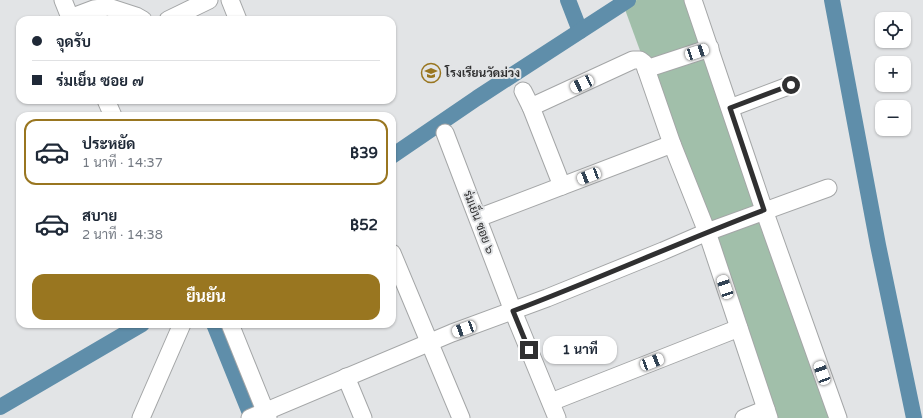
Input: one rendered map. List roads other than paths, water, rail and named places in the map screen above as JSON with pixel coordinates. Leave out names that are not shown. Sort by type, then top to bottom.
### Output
[{"type":"street","points":[[63,0],[70,16]]},
{"type":"street","points":[[176,16],[209,0]]},
{"type":"street","points":[[230,0],[236,16]]},
{"type":"street","points":[[698,1],[710,48],[764,210],[838,418]]},
{"type":"street","points":[[78,16],[94,9],[108,7],[136,16]]},
{"type":"street","points":[[646,69],[710,48]]},
{"type":"street","points":[[531,107],[633,60],[640,60],[644,63],[672,144],[707,232],[768,413],[744,418]]},
{"type":"street","points":[[730,108],[791,85]]},
{"type":"street","points":[[523,90],[562,186]]},
{"type":"street","name":"ร่มเย็น ซอย ๖","points":[[444,133],[513,311],[557,418]]},
{"type":"street","points":[[478,218],[672,144]]},
{"type":"street","points":[[231,328],[260,415],[346,377],[429,343],[663,252],[707,232],[828,188]]},
{"type":"street","points":[[396,263],[461,418]]},
{"type":"street","points":[[141,418],[180,328]]},
{"type":"street","points":[[551,402],[739,328]]},
{"type":"street","points":[[346,377],[363,418]]},
{"type":"waterway","points":[[568,0],[580,31]]},
{"type":"waterway","points":[[396,153],[477,98],[628,0]]},
{"type":"waterway","points":[[832,0],[878,245],[914,418]]},
{"type":"waterway","points":[[0,407],[135,328]]},
{"type":"waterway","points":[[216,328],[252,418]]},
{"type":"place","name":"โรงเรียนวัดม่วง","points":[[431,73]]}]
